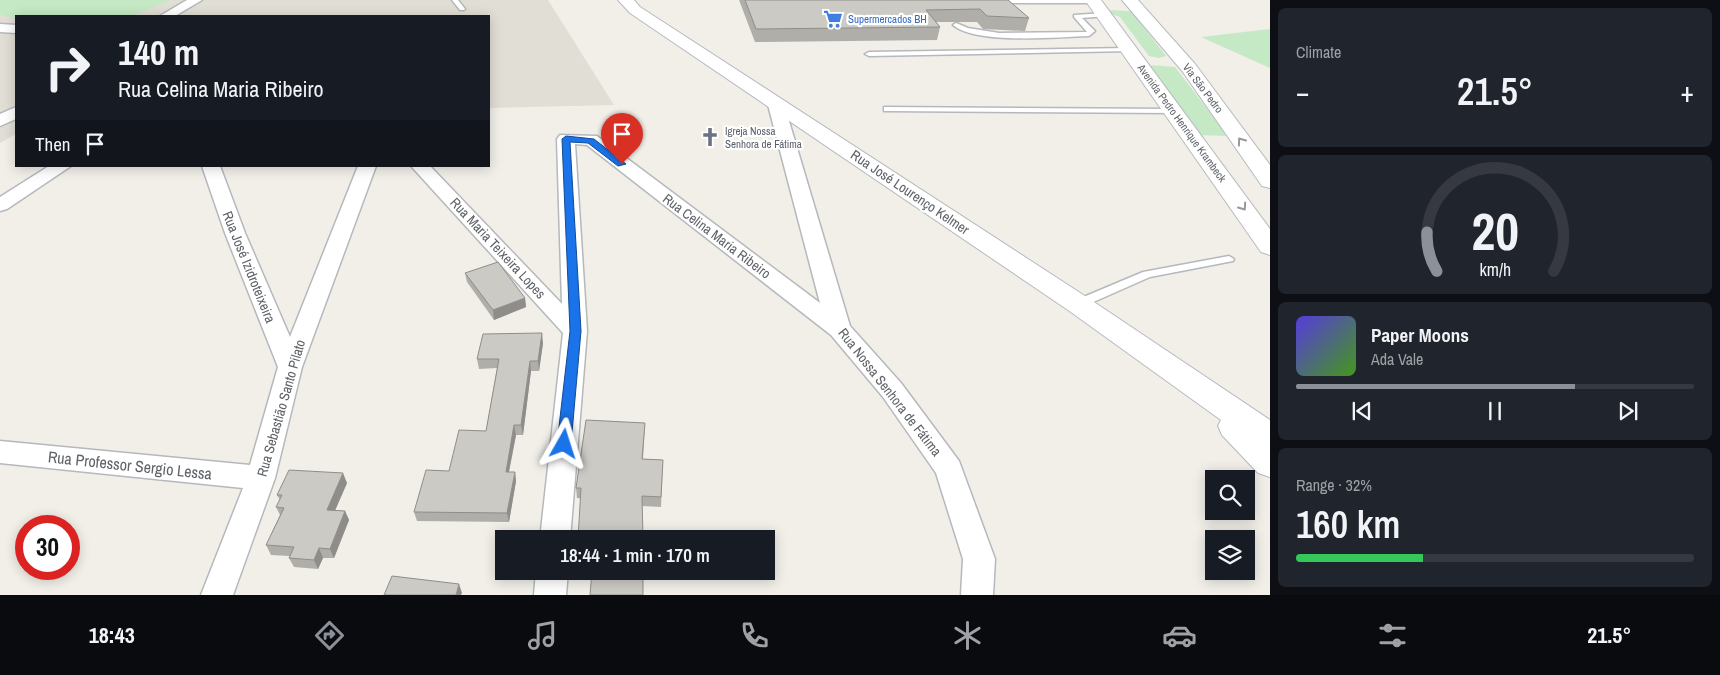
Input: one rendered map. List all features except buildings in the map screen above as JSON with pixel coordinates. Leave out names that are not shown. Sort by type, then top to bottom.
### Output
[{"type":"main road","name":"Rua José Lourenço Kelmer","points":[[626,0],[635,10],[1078,304],[1270,436]]},
{"type":"main road","name":"Via São Pedro","points":[[1129,0],[1178,57],[1269,178]]},
{"type":"main road","points":[[1097,6],[1116,21],[1146,57],[1170,62],[1178,57]]},
{"type":"main road","name":"Avenida Pedro Henrique Krambeck","points":[[1097,6],[1194,138],[1270,247]]},
{"type":"main road","points":[[1194,138],[1242,176],[1270,216]]},
{"type":"main road","name":"Rua José Lourenço Kelmer","points":[[1195,386],[1270,463]]},
{"type":"street","points":[[168,15],[196,0]]},
{"type":"street","points":[[0,28],[15,29]]},
{"type":"street","points":[[5,114],[15,98]]},
{"type":"street","name":"Rua Nossa Senhora de Fátima","points":[[774,101],[839,329],[892,390],[949,469],[979,560],[977,595]]},
{"type":"street","name":"Rua Celina Maria Ribeiro","points":[[576,331],[566,139],[591,140],[839,329]]},
{"type":"street","points":[[0,204],[60,167]]},
{"type":"street","name":"Rua José Izidroteixeira","points":[[210,167],[235,233],[290,367]]},
{"type":"street","name":"Rua Sebastião Santo Pilato","points":[[217,595],[261,478],[290,367],[367,167]]},
{"type":"street","name":"Rua Maria Teixeira Lopes","points":[[421,167],[576,331]]},
{"type":"street","points":[[556,530],[576,331]]},
{"type":"street","name":"Rua Professor Sergio Lessa","points":[[0,452],[261,478]]},
{"type":"street","points":[[550,595],[551,580]]},
{"type":"lane","points":[[454,0],[462,10]]},
{"type":"lane","points":[[1009,2],[1097,6]]},
{"type":"lane","points":[[956,24],[965,30],[984,34],[1089,34],[1092,31],[1076,16],[1097,6]]},
{"type":"lane","points":[[868,54],[1130,50]]},
{"type":"lane","points":[[887,109],[1174,111]]},
{"type":"lane","points":[[1078,304],[1147,274],[1230,259]]},
{"type":"shaded area","points":[[0,0],[548,0],[614,105],[490,108],[490,15],[15,15],[15,135],[0,143]]},
{"type":"green space","points":[[0,0],[170,0],[135,15],[15,15],[15,18],[0,15]]},
{"type":"green space","points":[[1106,10],[1131,11],[1166,56],[1159,58],[1149,56],[1120,17]]},
{"type":"green space","points":[[1270,29],[1270,68],[1201,37]]},
{"type":"green space","points":[[1149,65],[1175,67],[1228,136],[1199,135]]},
{"type":"place","name":"Supermercados BH","points":[[833,19]]},
{"type":"place","name":"Igreja Nossa Senhora de Fátima","points":[[710,137]]},
{"type":"route","points":[[564,444],[576,331],[566,139],[591,140],[622,164]]}]
